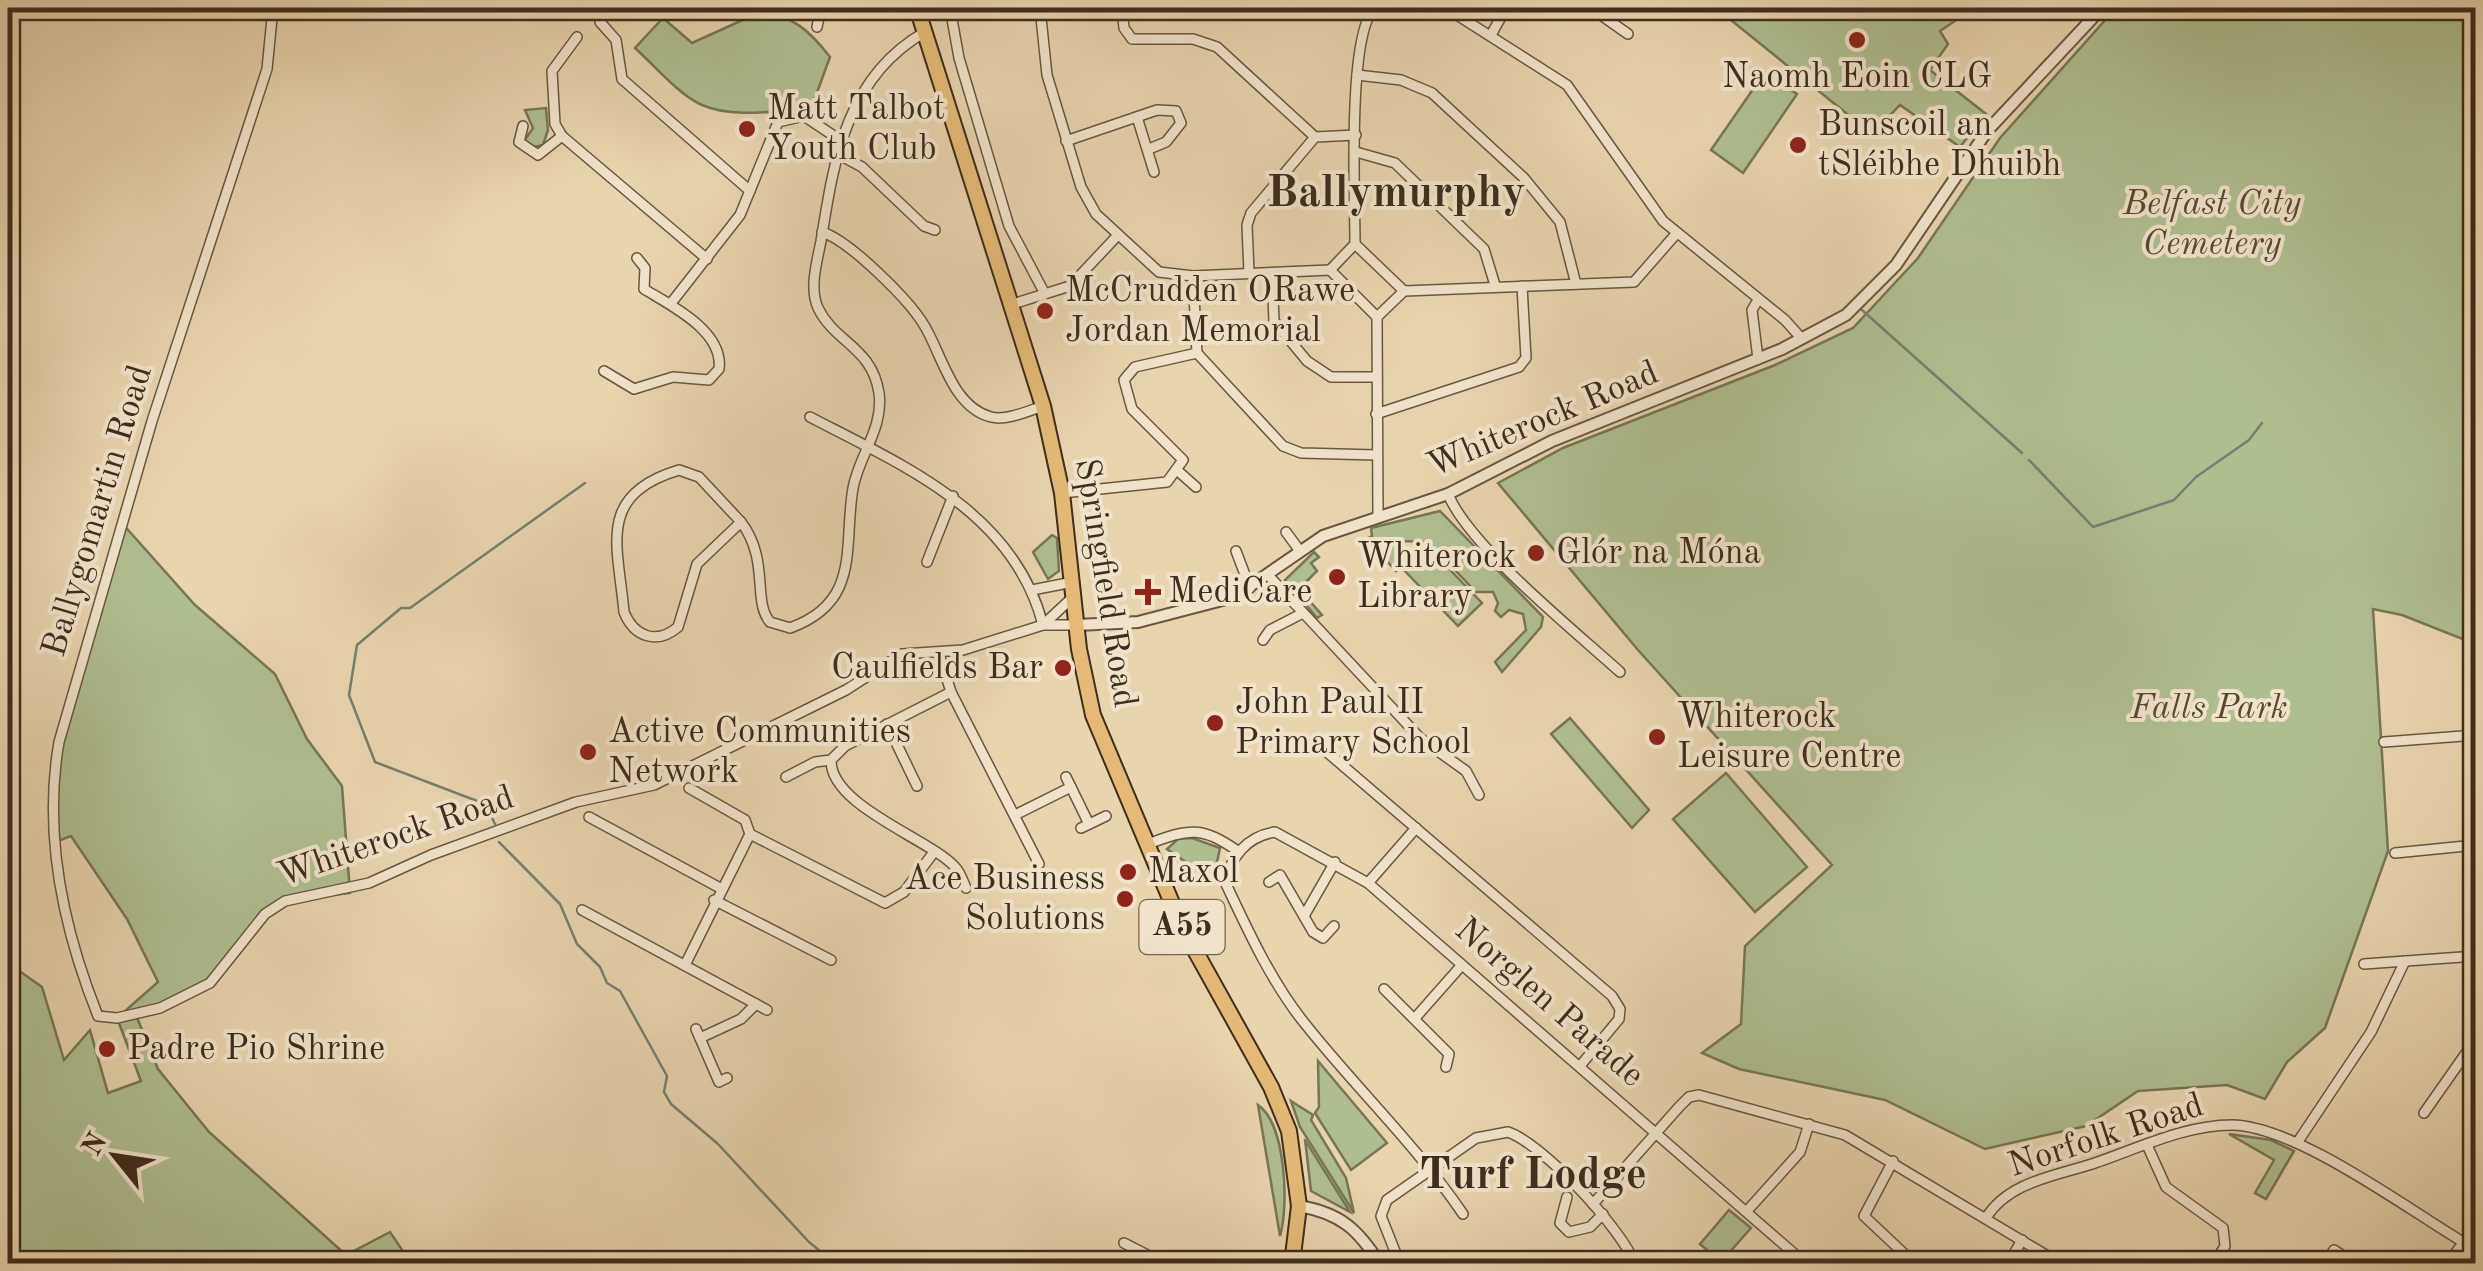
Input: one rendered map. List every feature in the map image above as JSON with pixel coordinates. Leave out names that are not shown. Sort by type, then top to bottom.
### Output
[{"type":"highway","name":"Springfield Road","points":[[917,8],[1043,406],[1062,494],[1076,625],[1094,715],[1182,927],[1282,1109],[1294,1151],[1300,1206],[1292,1264]]},
{"type":"street","name":"Ballygomartin Road","points":[[117,1018],[98,1016],[66,924],[58,876],[54,771],[152,421],[267,68],[273,8]]},
{"type":"street","points":[[817,26],[821,8]]},
{"type":"street","points":[[950,8],[958,58],[1009,226],[1045,294]]},
{"type":"street","points":[[1040,8],[1047,75],[1088,202],[1159,272],[1194,276],[1330,270],[1355,244],[1357,75],[1362,28],[1375,8]]},
{"type":"street","points":[[1122,8],[1124,28],[1132,38],[1193,38],[1217,46],[1315,137],[1356,136]]},
{"type":"street","points":[[1446,8],[1567,84],[1653,210],[1676,234],[1802,339]]},
{"type":"street","points":[[1491,34],[1506,8]]},
{"type":"street","points":[[1598,10],[1628,34]]},
{"type":"street","name":"Whiterock Road","points":[[117,1018],[160,1008],[210,984],[265,914],[286,901],[369,884],[431,855],[576,802],[654,784],[846,690],[877,660],[902,654],[938,654],[1043,625],[1138,622],[1200,610],[1250,588],[1330,533],[1448,494],[1552,441],[1802,339],[1846,316],[1878,286],[1908,248],[1976,144],[2095,10]]},
{"type":"street","points":[[600,22],[616,40],[622,78],[750,191]]},
{"type":"street","points":[[741,522],[696,564],[678,627],[654,637],[636,631],[624,612],[616,521],[625,502],[669,473],[687,470],[741,522],[760,556],[762,604],[770,622],[790,628],[821,611],[844,577],[853,488],[878,420],[877,386],[867,360],[820,313],[816,302],[822,232],[836,153],[867,85],[896,53],[925,32]]},
{"type":"street","points":[[576,36],[552,71],[555,124],[562,136],[707,260]]},
{"type":"street","points":[[1357,75],[1401,80],[1432,93],[1524,178],[1560,222],[1576,284]]},
{"type":"street","points":[[1066,141],[1166,109],[1180,116],[1178,132],[1148,149]]},
{"type":"street","points":[[672,302],[740,216],[772,130],[783,118],[804,116],[840,140]]},
{"type":"street","points":[[1137,117],[1154,172]]},
{"type":"street","points":[[523,126],[520,142],[538,155],[562,136]]},
{"type":"street","points":[[1248,273],[1246,225],[1251,213],[1315,137]]},
{"type":"street","points":[[1356,152],[1388,158],[1408,176],[1484,249],[1495,285]]},
{"type":"street","points":[[836,153],[862,168],[924,226],[935,230]]},
{"type":"street","points":[[822,232],[848,247],[909,305],[928,332],[953,386],[985,416],[1004,417],[1043,406]]},
{"type":"street","points":[[1378,515],[1378,316],[1404,291],[1634,282],[1676,234]]},
{"type":"street","points":[[1013,304],[1070,286],[1118,235]]},
{"type":"street","points":[[1355,244],[1404,291]]},
{"type":"street","points":[[604,370],[634,389],[673,377],[713,378],[721,364],[718,351],[672,302],[644,289],[645,268],[638,258]]},
{"type":"street","points":[[1330,270],[1378,316]]},
{"type":"street","points":[[1272,273],[1274,321],[1307,361],[1331,377],[1377,377]]},
{"type":"street","points":[[1194,276],[1197,353],[1283,446],[1301,453],[1376,456]]},
{"type":"street","points":[[1376,414],[1521,365],[1526,358],[1522,286]]},
{"type":"street","points":[[1758,300],[1752,310],[1758,359]]},
{"type":"street","points":[[1062,494],[1167,482],[1178,471],[1183,460],[1132,409],[1124,380],[1135,367],[1197,353]]},
{"type":"street","points":[[810,417],[953,496],[1010,554],[1032,590],[1043,625]]},
{"type":"street","points":[[1178,471],[1196,487]]},
{"type":"street","points":[[1448,494],[1465,523],[1530,590],[1620,672]]},
{"type":"street","points":[[927,562],[953,496]]},
{"type":"street","points":[[1286,532],[1300,551]]},
{"type":"street","points":[[1236,551],[1250,588]]},
{"type":"street","points":[[1269,576],[1428,746],[1466,771],[1479,795]]},
{"type":"street","points":[[1032,590],[1073,589]]},
{"type":"street","points":[[1043,625],[1073,589]]},
{"type":"street","points":[[1262,640],[1270,630],[1303,612]]},
{"type":"street","points":[[938,654],[951,692],[1039,864]]},
{"type":"street","points":[[786,777],[814,762],[831,760],[845,746],[951,692]]},
{"type":"street","points":[[887,724],[918,786]]},
{"type":"street","points":[[2384,742],[2476,734]]},
{"type":"street","points":[[1328,753],[1612,996],[1620,1008],[1620,1018],[1580,1066]]},
{"type":"street","points":[[831,760],[832,772],[869,812],[954,865],[966,888]]},
{"type":"street","points":[[1015,815],[1069,782],[1085,826],[1106,816]]},
{"type":"street","points":[[689,788],[744,820],[750,834],[879,903],[893,902],[904,892],[934,852]]},
{"type":"street","points":[[589,817],[720,888]]},
{"type":"street","points":[[1368,882],[1416,828]]},
{"type":"street","points":[[1148,844],[1175,834],[1202,831],[1239,852],[1228,870],[1226,884],[1296,1012],[1432,1169],[1462,1214]]},
{"type":"street","name":"Norglen Parade","points":[[1239,852],[1249,841],[1275,832],[1368,882],[1806,1264]]},
{"type":"street","points":[[686,963],[750,834]]},
{"type":"street","points":[[2395,853],[2476,845]]},
{"type":"street","points":[[1033,851],[1045,846]]},
{"type":"street","points":[[1304,916],[1334,862]]},
{"type":"street","points":[[1269,882],[1280,875],[1313,932],[1323,938],[1334,926]]},
{"type":"street","points":[[714,900],[831,960]]},
{"type":"street","points":[[582,910],[767,1010]]},
{"type":"street","points":[[2364,964],[2476,956]]},
{"type":"street","points":[[2296,1143],[2371,1032],[2406,961]]},
{"type":"street","points":[[1416,1017],[1461,966]]},
{"type":"street","points":[[1384,989],[1450,1054],[1446,1067]]},
{"type":"street","points":[[727,1078],[718,1082],[698,1034],[740,1020],[756,1004]]},
{"type":"street","points":[[2424,1112],[2473,1046]]},
{"type":"street","points":[[1593,1204],[1688,1097],[1700,1094],[1845,1135],[2061,1264]]},
{"type":"street","points":[[1747,1212],[1800,1152],[1809,1124]]},
{"type":"street","name":"Norfolk Road","points":[[1986,1218],[2001,1199],[2017,1189],[2194,1130],[2234,1125],[2264,1130],[2296,1143],[2463,1242]]},
{"type":"street","points":[[1400,1264],[1381,1216],[1388,1200],[1476,1138],[1508,1132],[1533,1145],[1604,1214],[1635,1264]]},
{"type":"street","points":[[2146,1145],[2166,1186],[2223,1228],[2225,1246],[2214,1264]]},
{"type":"street","points":[[1894,1161],[1864,1216],[1914,1264]]},
{"type":"street","points":[[1575,1211],[1565,1202],[1560,1223],[1569,1232],[1590,1227],[1604,1214]]},
{"type":"street","points":[[1300,1206],[1340,1216],[1363,1236],[1380,1264]]},
{"type":"street","points":[[2448,1264],[2476,1224]]},
{"type":"street","points":[[2008,1264],[2022,1240]]},
{"type":"street","points":[[1124,1244],[1165,1264]]},
{"type":"street","points":[[2325,1264],[2334,1250],[2356,1264]]},
{"type":"street","points":[[1338,1264],[1360,1264]]},
{"type":"green space","points":[[1716,8],[1974,8],[1940,31],[1948,44],[1930,70],[1986,114],[1960,147],[1900,105],[1872,134]]},
{"type":"green space","points":[[2116,8],[2475,8],[2475,644],[2402,615],[2373,609],[2388,851],[2325,1028],[2287,1062],[2265,1099],[2227,1085],[2138,1091],[2086,1126],[1985,1149],[1885,1100],[1739,1069],[1702,1053],[1741,1024],[1745,946],[1832,865],[1638,650],[1498,483],[1563,448],[1775,365],[1853,328],[1918,258],[2000,138]]},
{"type":"green space","points":[[758,13],[781,17],[799,26],[830,57],[811,109],[742,113],[702,105],[676,87],[635,48],[663,18],[692,43]]},
{"type":"green space","points":[[1765,72],[1797,94],[1743,173],[1711,150]]},
{"type":"green space","points":[[546,108],[548,130],[543,145],[533,147],[524,141],[533,128],[525,110]]},
{"type":"green space","points":[[1440,511],[1543,617],[1541,627],[1502,672],[1495,662],[1526,630],[1523,614],[1509,610],[1501,617],[1495,611],[1498,603],[1493,592],[1476,592],[1428,542],[1401,541],[1403,565],[1396,571],[1366,539],[1372,536],[1371,528]]},
{"type":"green space","points":[[121,522],[195,605],[275,674],[307,739],[342,786],[350,893],[285,901],[250,931],[210,983],[136,1015],[158,1069],[209,1132],[346,1255],[390,1232],[411,1263],[8,1263],[8,963],[42,987],[64,1060],[90,1030],[108,1093],[141,1081],[117,1018],[158,982],[127,919],[71,836],[58,841],[57,800],[66,719]]},
{"type":"green space","points":[[1052,535],[1057,538],[1059,571],[1048,579],[1033,552]]},
{"type":"green space","points":[[1428,547],[1482,603],[1458,626],[1404,570]]},
{"type":"green space","points":[[1314,552],[1319,557],[1311,563],[1317,571],[1299,589],[1322,615],[1317,618],[1285,580]]},
{"type":"green space","points":[[1570,718],[1649,810],[1632,828],[1551,734]]},
{"type":"green space","points":[[1726,773],[1807,867],[1755,912],[1673,819]]},
{"type":"green space","points":[[1192,838],[1220,848],[1213,881],[1167,849],[1178,839]]},
{"type":"green space","points":[[1318,1061],[1387,1143],[1351,1170],[1315,1113],[1319,1107]]},
{"type":"green space","points":[[1291,1101],[1313,1115],[1311,1120],[1346,1178],[1354,1213],[1300,1127]]},
{"type":"green space","points":[[1258,1105],[1275,1129],[1280,1147],[1284,1206],[1280,1236]]},
{"type":"green space","points":[[2229,1134],[2271,1140],[2294,1151],[2266,1199],[2255,1193],[2274,1160]]},
{"type":"green space","points":[[1305,1140],[1350,1212],[1311,1191]]},
{"type":"green space","points":[[1729,1210],[1751,1228],[1721,1262],[1700,1244]]},
{"type":"waterway","points":[[1862,310],[2022,453]]},
{"type":"waterway","points":[[2029,460],[2093,527],[2174,500],[2196,477],[2249,440],[2262,423]]},
{"type":"waterway","points":[[495,824],[485,804],[375,762],[349,695],[357,645],[401,608],[410,608],[585,483]]},
{"type":"waterway","points":[[499,842],[560,904],[577,944],[600,967],[607,983],[620,991],[667,1076],[664,1092],[671,1104],[718,1144],[809,1242],[836,1264]]},
{"type":"place","name":"Naomh Eoin CLG","points":[[1857,40]]},
{"type":"place","name":"Matt Talbot Youth Club","points":[[747,129]]},
{"type":"place","name":"Bunscoil an tSléibhe Dhuibh","points":[[1798,145]]},
{"type":"place","name":"McCrudden ORawe Jordan Memorial","points":[[1045,311]]},
{"type":"place","name":"Glór na Móna","points":[[1536,553]]},
{"type":"place","name":"Whiterock Library","points":[[1337,577]]},
{"type":"place","name":"MediCare","points":[[1148,592]]},
{"type":"place","name":"Caulfields Bar","points":[[1063,668]]},
{"type":"place","name":"John Paul II Primary School","points":[[1215,723]]},
{"type":"place","name":"Whiterock Leisure Centre","points":[[1657,737]]},
{"type":"place","name":"Active Communities Network","points":[[588,752]]},
{"type":"place","name":"Maxol","points":[[1128,872]]},
{"type":"place","name":"Ace Business Solutions","points":[[1125,899]]},
{"type":"place","name":"Padre Pio Shrine","points":[[107,1049]]},
{"type":"district","name":"Ballymurphy","points":[[1396,194]]},
{"type":"district","name":"Turf Lodge","points":[[1533,1176]]},
{"type":"park label","name":"Belfast City Cemetery","points":[[2212,224]]},
{"type":"park label","name":"Falls Park","points":[[2209,708]]}]
